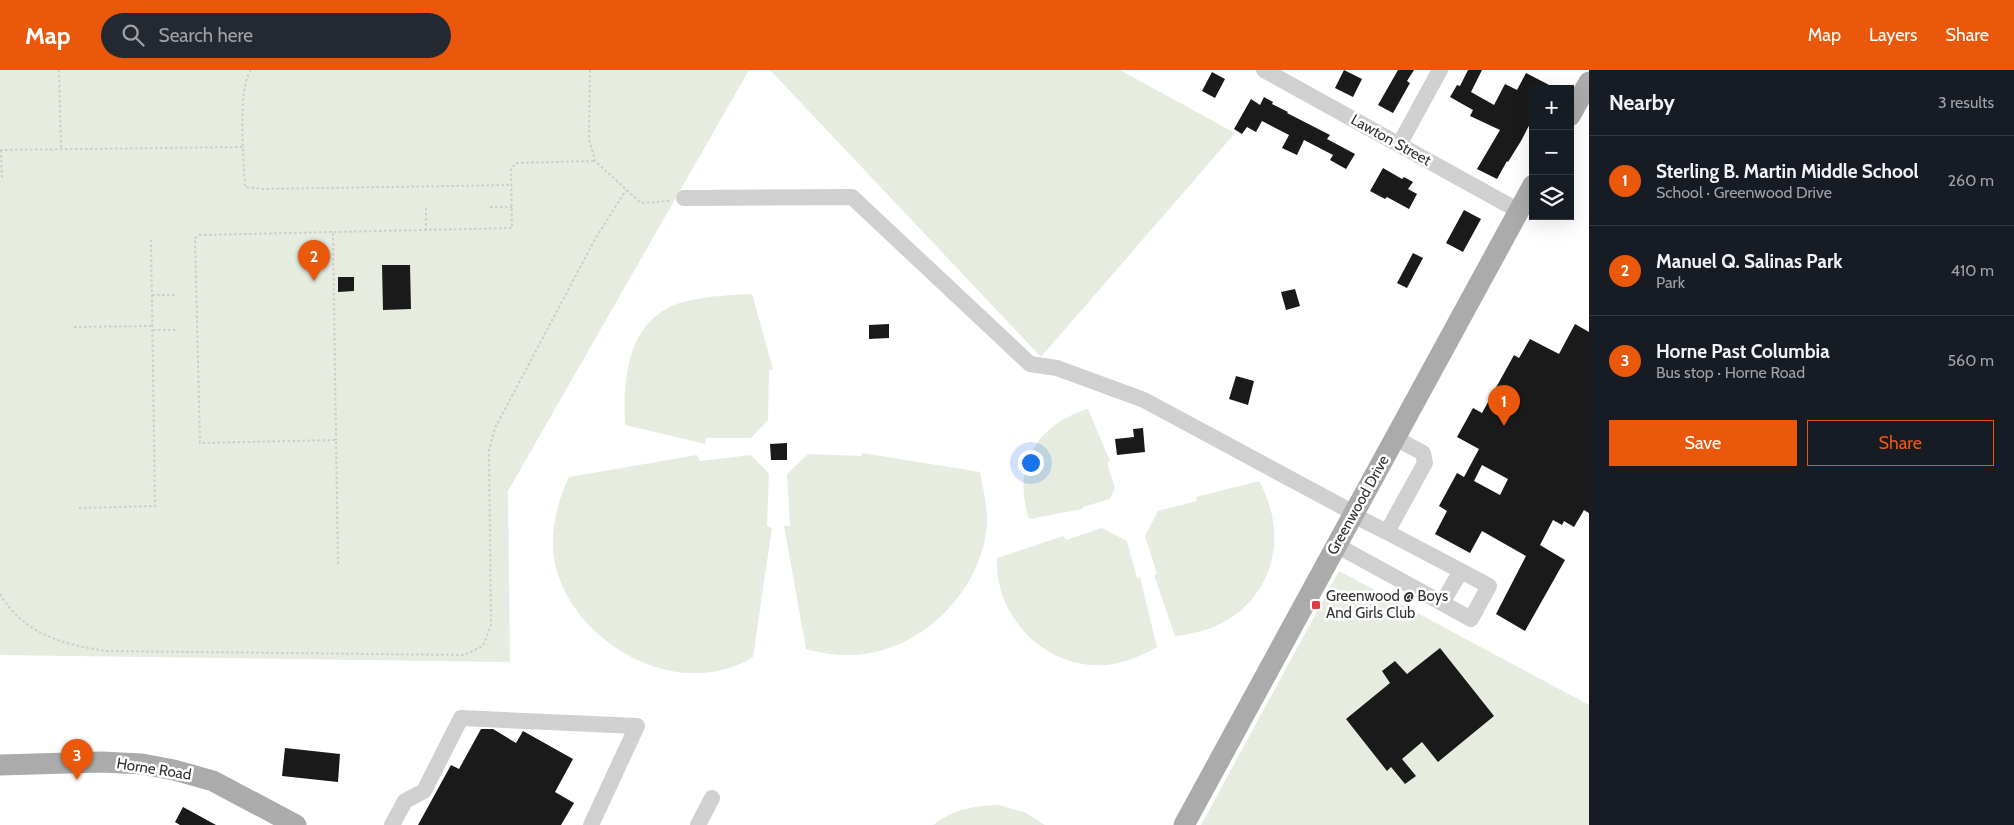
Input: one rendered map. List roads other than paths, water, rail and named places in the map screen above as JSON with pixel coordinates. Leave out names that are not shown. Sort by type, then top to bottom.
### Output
[{"type":"main road","points":[[1574,109],[1589,82]]},
{"type":"main road","name":"Greenwood Drive","points":[[1184,825],[1529,192]]},
{"type":"main road","name":"Horne Road","points":[[0,765],[102,762],[142,764],[166,768],[213,781],[273,819],[296,825]]},
{"type":"street","name":"Lawton Street","points":[[1264,70],[1519,210]]},
{"type":"street","points":[[1400,145],[1440,70]]},
{"type":"street","points":[[684,198],[852,197],[1030,364],[1056,368],[1144,400],[1489,586],[1471,618],[1336,545]]},
{"type":"street","points":[[1387,532],[1425,463],[1426,457],[1423,453],[1395,438]]},
{"type":"street","points":[[1442,603],[1461,571]]},
{"type":"street","points":[[392,825],[405,801],[424,791],[461,718],[638,726],[591,825]]},
{"type":"street","points":[[698,825],[712,798]]},
{"type":"place","name":"Manuel Q. Salinas Park","points":[[314,281]]},
{"type":"place","name":"Sterling B. Martin Middle School","points":[[1504,426]]},
{"type":"place","name":"Greenwood @ Boys And Girls Club","points":[[1316,605]]},
{"type":"place","name":"Horne Past Columbia","points":[[77,780]]}]
